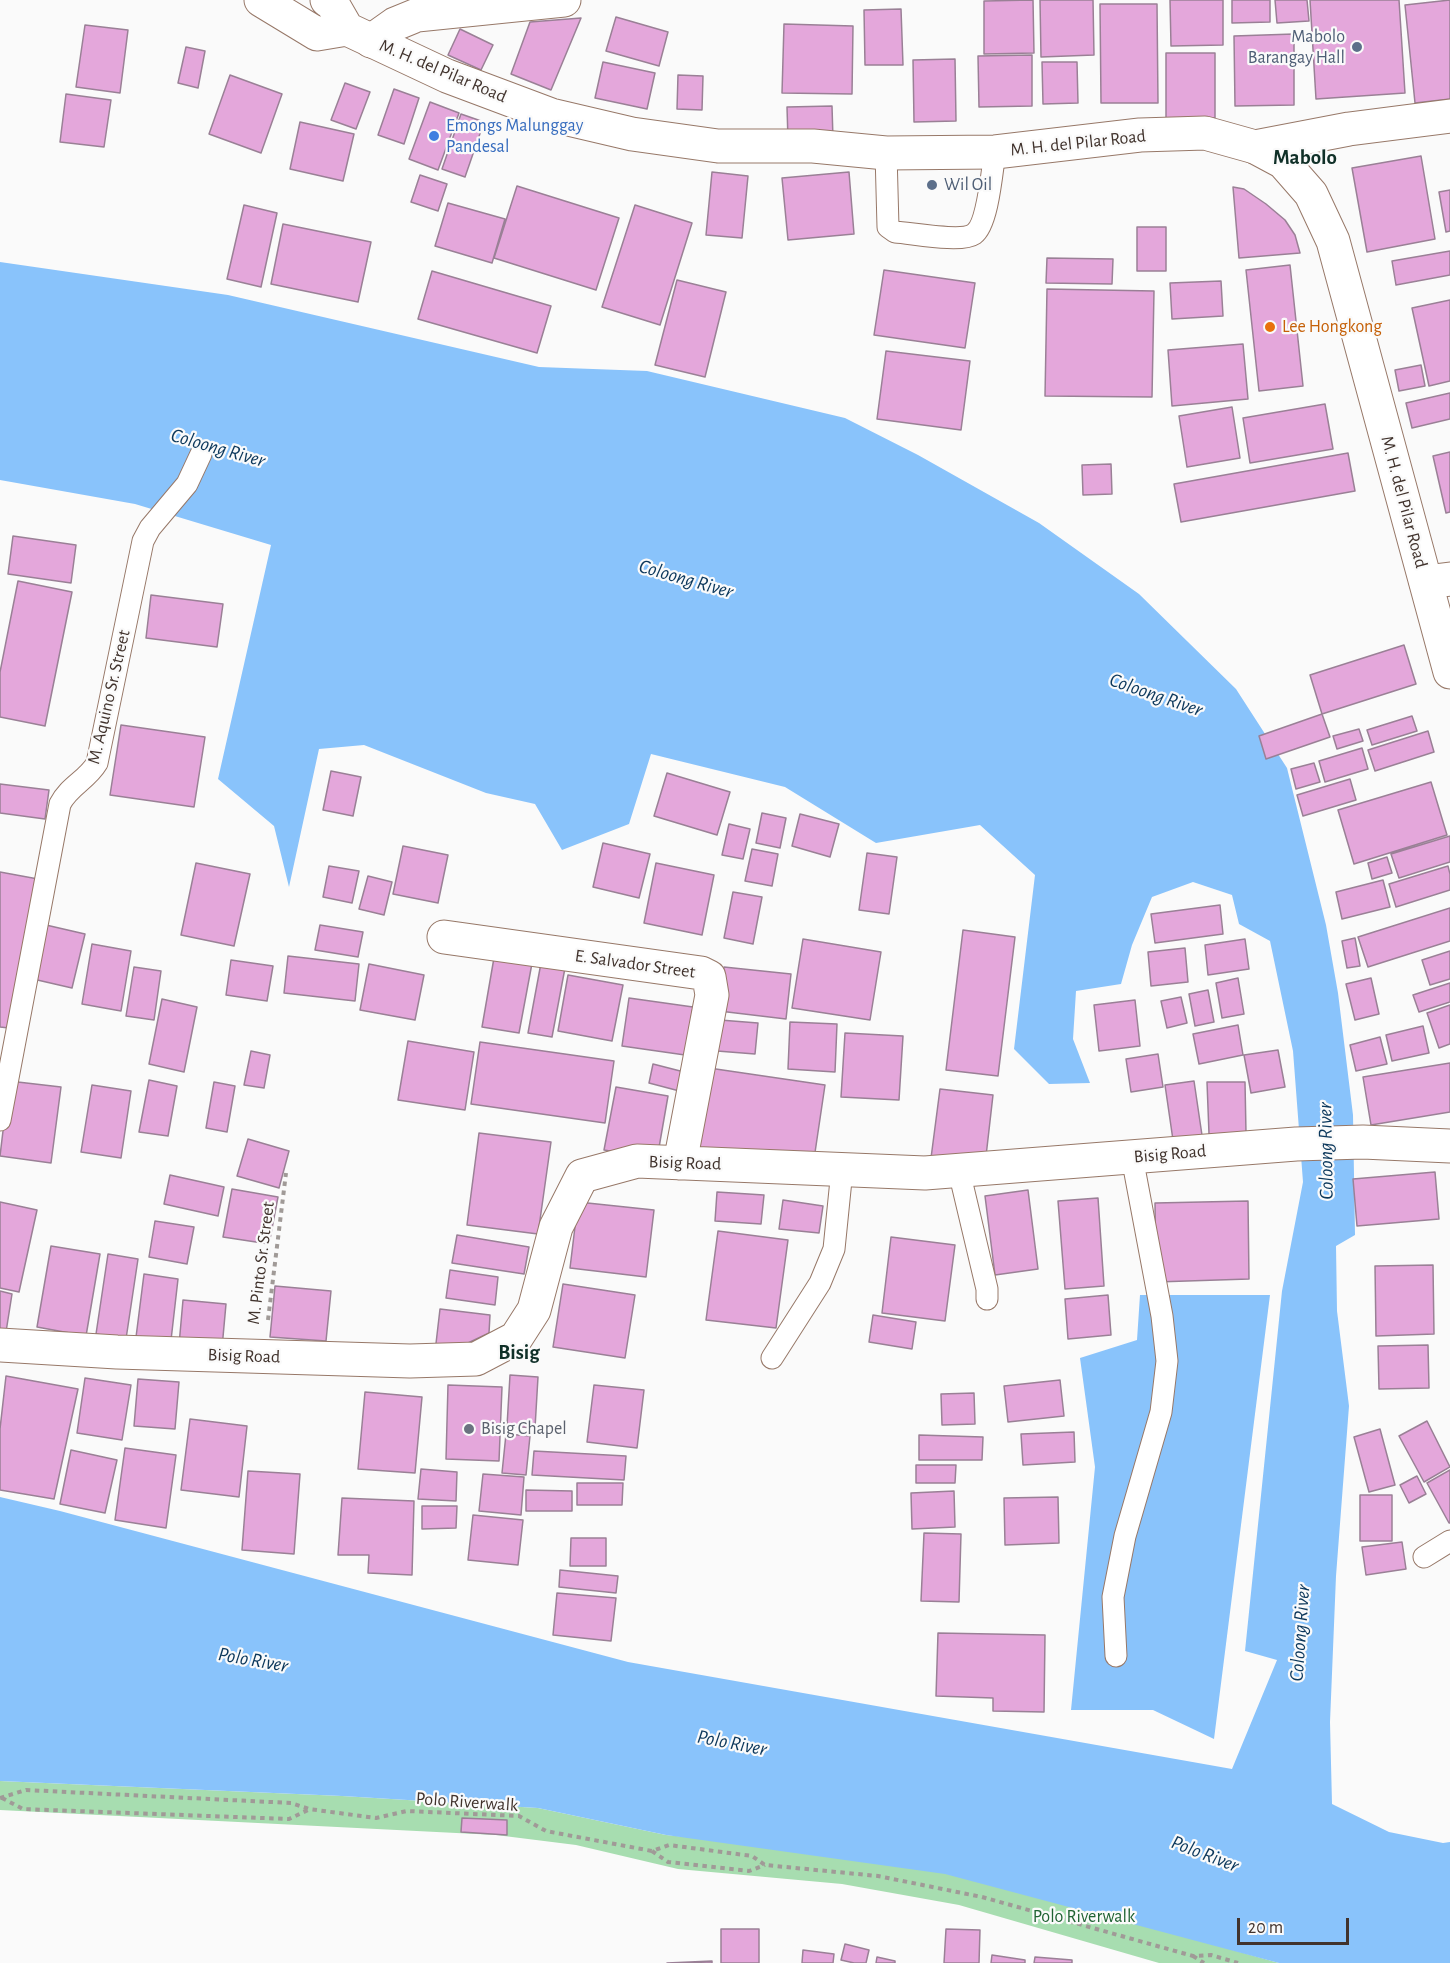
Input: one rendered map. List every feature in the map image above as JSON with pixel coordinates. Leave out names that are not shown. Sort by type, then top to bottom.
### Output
[{"type":"street","points":[[258,0],[317,34],[359,35],[417,15],[564,0]]},
{"type":"street","points":[[327,0],[359,35]]},
{"type":"street","name":"M. H. del Pilar Road","points":[[359,35],[447,76],[551,115],[632,134],[718,146],[813,146],[885,153],[995,152],[1140,135],[1205,133],[1255,147],[1283,162],[1311,194],[1334,241],[1438,581],[1450,672]]},
{"type":"street","points":[[1255,147],[1349,129],[1450,116]]},
{"type":"street","name":"E. Salvador Street","points":[[444,937],[701,973],[709,977],[712,995],[680,1163]]},
{"type":"street","name":"Bisig Road","points":[[0,1345],[117,1352],[410,1361],[476,1359],[516,1338],[534,1310],[556,1227],[582,1176],[637,1161],[925,1173],[1296,1144],[1363,1142],[1450,1146]]},
{"type":"lane","points":[[885,153],[888,227],[895,232],[962,238],[974,235],[982,225],[995,152]]},
{"type":"lane","name":"M. Aquino Sr. Street","points":[[0,1120],[60,804],[72,788],[91,774],[97,763],[142,541],[187,484],[201,454]]},
{"type":"lane","points":[[1116,1656],[1113,1598],[1125,1536],[1161,1412],[1167,1361],[1162,1316],[1132,1157]]},
{"type":"lane","points":[[772,1358],[820,1283],[834,1249],[842,1170]]},
{"type":"lane","points":[[959,1171],[987,1288],[987,1299]]},
{"type":"lane","points":[[1424,1557],[1450,1541]]},
{"type":"path","name":"M. Pinto Sr. Street","points":[[263,1356],[286,1173]]},
{"type":"path","name":"Polo Riverwalk","points":[[1,1798],[26,1790],[291,1803],[309,1809],[376,1818],[407,1811],[519,1816],[546,1832],[652,1851],[669,1845],[752,1856],[765,1865],[879,1876],[982,1897],[1192,1956],[1211,1955],[1238,1963]]},
{"type":"path","points":[[1,1798],[23,1809],[289,1819],[309,1809]]},
{"type":"path","points":[[652,1851],[668,1862],[749,1871],[765,1865]]},
{"type":"path","points":[[1192,1956],[1204,1963]]},
{"type":"green space","name":"Polo Riverwalk","points":[[0,1781],[342,1796],[538,1808],[666,1835],[964,1864],[1165,1931],[1279,1963],[1159,1963],[959,1905],[842,1884],[678,1869],[576,1845],[496,1835],[0,1810]]},
{"type":"water","points":[[0,262],[228,295],[539,367],[647,371],[845,418],[918,455],[1039,523],[1139,594],[1236,689],[1287,768],[1326,925],[1338,993],[1353,1115],[1355,1235],[1336,1246],[1337,1311],[1349,1406],[1336,1576],[1330,1722],[1332,1804],[1389,1832],[1443,1843],[1450,1842],[1450,1963],[1279,1963],[945,1874],[666,1835],[538,1808],[342,1796],[0,1781],[0,1497],[628,1662],[1232,1769],[1277,1660],[1245,1651],[1282,1291],[1303,1182],[1293,1051],[1270,941],[1239,924],[1232,895],[1193,882],[1152,897],[1132,945],[1121,984],[1076,991],[1073,1039],[1090,1083],[1049,1084],[1014,1049],[1035,875],[980,825],[876,843],[785,787],[651,754],[629,824],[562,850],[535,804],[486,793],[364,745],[319,749],[289,887],[274,826],[218,779],[271,545],[135,504],[0,480]]},
{"type":"water","points":[[1140,1295],[1270,1295],[1214,1739],[1153,1710],[1071,1710],[1095,1467],[1080,1358],[1137,1340]]},
{"type":"building","points":[[1033,0],[1034,53],[984,54],[984,1]]},
{"type":"building","points":[[1040,0],[1093,0],[1094,55],[1041,57]]},
{"type":"building","points":[[1170,0],[1223,0],[1223,45],[1171,46]]},
{"type":"building","points":[[1232,0],[1270,0],[1270,22],[1232,23]]},
{"type":"building","points":[[1275,0],[1307,0],[1309,21],[1277,23]]},
{"type":"building","name":"Mabolo Barangay Hall","points":[[1310,0],[1399,0],[1405,93],[1316,99]]},
{"type":"building","points":[[1450,0],[1450,99],[1415,103],[1405,5]]},
{"type":"building","points":[[1100,4],[1157,4],[1158,103],[1101,103]]},
{"type":"building","points":[[901,9],[903,65],[865,65],[864,10]]},
{"type":"building","points":[[616,17],[668,32],[659,66],[606,51]]},
{"type":"building","points":[[581,18],[551,90],[511,74],[530,22]]},
{"type":"building","points":[[784,24],[853,26],[852,94],[782,93]]},
{"type":"building","points":[[85,25],[128,30],[120,93],[76,87]]},
{"type":"building","points":[[460,29],[493,45],[481,70],[448,55]]},
{"type":"building","points":[[1294,34],[1294,105],[1235,106],[1234,36]]},
{"type":"building","points":[[186,47],[205,51],[198,88],[178,83]]},
{"type":"building","points":[[1166,53],[1215,53],[1215,118],[1166,118]]},
{"type":"building","points":[[1032,55],[1032,106],[979,107],[978,56]]},
{"type":"building","points":[[955,59],[956,121],[914,122],[913,60]]},
{"type":"building","points":[[603,62],[655,73],[647,109],[595,98]]},
{"type":"building","points":[[1042,62],[1077,62],[1078,103],[1043,104]]},
{"type":"building","points":[[230,75],[282,94],[261,153],[209,134]]},
{"type":"building","points":[[678,75],[703,76],[702,110],[677,109]]},
{"type":"building","points":[[345,83],[370,92],[356,129],[331,120]]},
{"type":"building","points":[[394,89],[419,98],[404,144],[378,135]]},
{"type":"building","points":[[66,94],[111,100],[104,147],[60,142]]},
{"type":"building","name":"Emongs Malunggay Pandesal","points":[[430,102],[459,113],[438,170],[409,159]]},
{"type":"building","points":[[832,106],[833,139],[788,140],[787,107]]},
{"type":"building","points":[[461,114],[484,122],[465,177],[442,169]]},
{"type":"building","points":[[300,122],[354,134],[343,181],[290,169]]},
{"type":"building","points":[[1421,156],[1435,239],[1367,252],[1352,168]]},
{"type":"building","points":[[712,172],[748,176],[742,238],[706,235]]},
{"type":"building","points":[[849,172],[854,234],[788,240],[782,178]]},
{"type":"building","points":[[420,175],[447,184],[438,211],[411,202]]},
{"type":"building","points":[[517,186],[619,218],[596,290],[494,258]]},
{"type":"building","points":[[1233,187],[1244,189],[1285,220],[1295,235],[1300,253],[1239,258]]},
{"type":"building","points":[[1450,190],[1450,231],[1446,232],[1439,192]]},
{"type":"building","points":[[448,203],[505,219],[492,263],[435,246]]},
{"type":"building","points":[[244,205],[277,213],[261,287],[227,279]]},
{"type":"building","points":[[635,205],[692,223],[660,325],[602,307]]},
{"type":"building","points":[[283,224],[371,242],[358,302],[271,284]]},
{"type":"building","points":[[1137,227],[1166,227],[1166,271],[1137,271]]},
{"type":"building","points":[[1450,251],[1450,275],[1396,285],[1392,261]]},
{"type":"building","points":[[1047,258],[1113,259],[1112,284],[1046,283]]},
{"type":"building","points":[[1290,265],[1303,386],[1259,391],[1246,270]]},
{"type":"building","points":[[884,270],[975,283],[965,348],[874,335]]},
{"type":"building","points":[[432,271],[551,306],[537,353],[418,319]]},
{"type":"building","points":[[677,280],[726,292],[705,377],[655,365]]},
{"type":"building","points":[[1221,281],[1223,316],[1172,319],[1170,283]]},
{"type":"building","points":[[1047,289],[1154,291],[1152,397],[1045,396]]},
{"type":"building","points":[[1450,300],[1450,381],[1429,386],[1412,308]]},
{"type":"building","points":[[1243,344],[1248,399],[1172,406],[1168,350]]},
{"type":"building","points":[[886,351],[970,361],[961,430],[877,419]]},
{"type":"building","points":[[1421,365],[1425,386],[1399,391],[1395,370]]},
{"type":"building","points":[[1450,393],[1450,419],[1412,428],[1406,403]]},
{"type":"building","points":[[1325,404],[1333,449],[1250,463],[1243,418]]},
{"type":"building","points":[[1232,407],[1240,458],[1187,467],[1179,416]]},
{"type":"building","points":[[1450,452],[1450,512],[1446,513],[1433,456]]},
{"type":"building","points":[[1348,453],[1355,491],[1181,522],[1174,484]]},
{"type":"building","points":[[1111,464],[1112,494],[1083,495],[1082,465]]},
{"type":"building","points":[[13,536],[76,545],[71,583],[8,574]]},
{"type":"building","points":[[18,581],[72,592],[45,726],[0,717],[0,672]]},
{"type":"building","points":[[151,595],[223,604],[217,647],[146,638]]},
{"type":"building","points":[[1404,645],[1416,684],[1322,714],[1310,675]]},
{"type":"building","points":[[1322,714],[1330,737],[1266,759],[1259,736]]},
{"type":"building","points":[[1412,716],[1417,731],[1372,745],[1367,730]]},
{"type":"building","points":[[121,725],[205,737],[194,807],[110,795]]},
{"type":"building","points":[[1359,729],[1363,741],[1337,749],[1333,736]]},
{"type":"building","points":[[1428,731],[1434,752],[1375,771],[1368,750]]},
{"type":"building","points":[[1362,748],[1368,769],[1325,782],[1319,761]]},
{"type":"building","points":[[1314,763],[1320,782],[1296,789],[1291,769]]},
{"type":"building","points":[[331,771],[361,777],[353,816],[323,810]]},
{"type":"building","points":[[667,773],[730,792],[717,835],[654,816]]},
{"type":"building","points":[[1350,779],[1356,800],[1303,816],[1297,795]]},
{"type":"building","points":[[1431,782],[1447,835],[1354,864],[1338,810]]},
{"type":"building","points":[[0,784],[49,790],[45,819],[0,813]]},
{"type":"building","points":[[762,813],[786,818],[780,848],[756,843]]},
{"type":"building","points":[[800,814],[839,824],[830,857],[792,846]]},
{"type":"building","points":[[729,824],[750,829],[743,859],[722,855]]},
{"type":"building","points":[[1450,836],[1450,862],[1399,878],[1391,854]]},
{"type":"building","points":[[603,843],[650,854],[639,898],[593,887]]},
{"type":"building","points":[[403,846],[448,855],[438,903],[393,894]]},
{"type":"building","points":[[752,849],[778,854],[772,886],[745,881]]},
{"type":"building","points":[[867,853],[897,857],[889,914],[859,910]]},
{"type":"building","points":[[1387,857],[1392,873],[1372,879],[1368,863]]},
{"type":"building","points":[[196,863],[250,874],[234,946],[181,935]]},
{"type":"building","points":[[656,863],[714,875],[702,935],[644,923]]},
{"type":"building","points":[[329,866],[359,871],[352,903],[323,897]]},
{"type":"building","points":[[1448,866],[1450,890],[1396,907],[1389,884]]},
{"type":"building","points":[[0,872],[38,879],[9,1028],[0,1027]]},
{"type":"building","points":[[368,876],[392,882],[384,915],[359,909]]},
{"type":"building","points":[[1383,880],[1390,907],[1342,919],[1336,892]]},
{"type":"building","points":[[733,892],[762,897],[753,944],[724,938]]},
{"type":"building","points":[[1220,905],[1223,934],[1155,943],[1151,914]]},
{"type":"building","points":[[1450,908],[1450,941],[1368,967],[1358,937]]},
{"type":"building","points":[[46,925],[85,934],[72,988],[33,979]]},
{"type":"building","points":[[320,925],[363,932],[358,957],[315,950]]},
{"type":"building","points":[[963,930],[1015,937],[998,1076],[946,1070]]},
{"type":"building","points":[[1355,938],[1360,966],[1347,968],[1342,941]]},
{"type":"building","points":[[803,939],[881,952],[870,1020],[792,1008]]},
{"type":"building","points":[[1245,939],[1249,969],[1208,975],[1205,945]]},
{"type":"building","points":[[92,944],[131,951],[121,1011],[82,1004]]},
{"type":"building","points":[[1185,948],[1188,982],[1151,986],[1148,952]]},
{"type":"building","points":[[1450,951],[1450,979],[1430,985],[1422,960]]},
{"type":"building","points":[[495,952],[533,958],[519,1033],[482,1027]]},
{"type":"building","points":[[288,956],[359,964],[355,1001],[284,993]]},
{"type":"building","points":[[231,960],[273,966],[267,1001],[226,995]]},
{"type":"building","points":[[541,963],[565,968],[552,1037],[528,1033]]},
{"type":"building","points":[[369,964],[424,975],[415,1020],[360,1010]]},
{"type":"building","points":[[134,967],[161,971],[154,1020],[126,1016]]},
{"type":"building","points":[[724,967],[791,974],[786,1019],[719,1011]]},
{"type":"building","points":[[568,975],[623,985],[612,1041],[558,1031]]},
{"type":"building","points":[[1238,978],[1244,1014],[1222,1018],[1216,983]]},
{"type":"building","points":[[1371,978],[1379,1014],[1355,1020],[1346,984]]},
{"type":"building","points":[[1450,983],[1450,1002],[1419,1012],[1413,995]]},
{"type":"building","points":[[1208,990],[1214,1022],[1195,1026],[1189,994]]},
{"type":"building","points":[[1181,997],[1187,1023],[1167,1028],[1161,1001]]},
{"type":"building","points":[[629,998],[693,1007],[685,1055],[622,1046]]},
{"type":"building","points":[[162,999],[197,1007],[184,1072],[149,1064]]},
{"type":"building","points":[[1135,1000],[1140,1046],[1099,1051],[1094,1005]]},
{"type":"building","points":[[1450,1005],[1450,1044],[1439,1048],[1427,1013]]},
{"type":"building","points":[[720,1020],[758,1023],[755,1054],[717,1051]]},
{"type":"building","points":[[790,1022],[837,1024],[835,1072],[788,1069]]},
{"type":"building","points":[[1238,1025],[1243,1055],[1199,1064],[1193,1034]]},
{"type":"building","points":[[1423,1026],[1429,1053],[1392,1061],[1386,1035]]},
{"type":"building","points":[[845,1033],[903,1036],[899,1100],[841,1097]]},
{"type":"building","points":[[1380,1037],[1387,1064],[1356,1071],[1350,1045]]},
{"type":"building","points":[[408,1041],[474,1052],[465,1110],[398,1100]]},
{"type":"building","points":[[480,1042],[614,1061],[605,1123],[471,1104]]},
{"type":"building","points":[[1278,1050],[1285,1087],[1251,1093],[1244,1055]]},
{"type":"building","points":[[251,1051],[270,1055],[264,1088],[244,1085]]},
{"type":"building","points":[[1158,1054],[1163,1087],[1131,1092],[1126,1059]]},
{"type":"building","points":[[1450,1063],[1450,1112],[1371,1125],[1363,1077]]},
{"type":"building","points":[[653,1064],[692,1074],[687,1093],[649,1083]]},
{"type":"building","points":[[709,1068],[825,1085],[813,1166],[697,1148]]},
{"type":"building","points":[[149,1080],[177,1086],[168,1136],[139,1132]]},
{"type":"building","points":[[9,1081],[61,1087],[51,1163],[0,1156]]},
{"type":"building","points":[[1194,1081],[1203,1142],[1174,1147],[1165,1085]]},
{"type":"building","points":[[214,1082],[235,1086],[227,1132],[206,1128]]},
{"type":"building","points":[[1207,1082],[1245,1082],[1246,1133],[1209,1134]]},
{"type":"building","points":[[92,1085],[131,1091],[121,1158],[81,1152]]},
{"type":"building","points":[[616,1087],[668,1096],[657,1159],[604,1150]]},
{"type":"building","points":[[940,1089],[993,1095],[985,1165],[931,1158]]},
{"type":"building","points":[[479,1133],[551,1142],[538,1234],[467,1225]]},
{"type":"building","points":[[248,1139],[289,1151],[279,1188],[237,1176]]},
{"type":"building","points":[[1435,1172],[1439,1219],[1357,1226],[1353,1179]]},
{"type":"building","points":[[170,1175],[224,1187],[218,1216],[164,1204]]},
{"type":"building","points":[[232,1189],[278,1197],[269,1244],[223,1237]]},
{"type":"building","points":[[1028,1190],[1038,1269],[995,1275],[985,1196]]},
{"type":"building","points":[[717,1192],[764,1195],[761,1224],[715,1221]]},
{"type":"building","points":[[1098,1198],[1104,1286],[1065,1289],[1058,1201]]},
{"type":"building","points":[[783,1200],[823,1206],[819,1233],[779,1229]]},
{"type":"building","points":[[1248,1201],[1249,1279],[1156,1282],[1155,1203]]},
{"type":"building","points":[[0,1202],[37,1210],[19,1292],[0,1288]]},
{"type":"building","points":[[578,1202],[654,1210],[646,1277],[570,1268]]},
{"type":"building","points":[[155,1221],[194,1227],[187,1264],[149,1257]]},
{"type":"building","points":[[718,1231],[788,1240],[776,1328],[706,1320]]},
{"type":"building","points":[[457,1235],[529,1247],[524,1274],[452,1263]]},
{"type":"building","points":[[891,1237],[955,1245],[945,1321],[882,1313]]},
{"type":"building","points":[[51,1246],[100,1254],[86,1336],[37,1327]]},
{"type":"building","points":[[108,1254],[138,1259],[126,1339],[96,1334]]},
{"type":"building","points":[[1433,1265],[1434,1334],[1376,1336],[1375,1266]]},
{"type":"building","points":[[450,1270],[498,1277],[495,1305],[446,1298]]},
{"type":"building","points":[[144,1274],[178,1279],[170,1349],[135,1345]]},
{"type":"building","points":[[563,1284],[635,1295],[625,1358],[553,1347]]},
{"type":"building","points":[[275,1286],[331,1291],[326,1341],[270,1337]]},
{"type":"building","points":[[0,1291],[12,1294],[6,1332],[0,1331]]},
{"type":"building","points":[[1108,1295],[1111,1335],[1068,1339],[1065,1299]]},
{"type":"building","points":[[183,1300],[226,1304],[222,1348],[179,1345]]},
{"type":"building","points":[[440,1309],[490,1315],[489,1333],[449,1352],[435,1352]]},
{"type":"building","points":[[873,1315],[916,1322],[912,1349],[869,1342]]},
{"type":"building","points":[[1428,1345],[1429,1388],[1379,1389],[1378,1346]]},
{"type":"building","points":[[510,1375],[538,1377],[535,1428],[507,1426]]},
{"type":"building","points":[[6,1376],[78,1389],[54,1499],[0,1490],[0,1429]]},
{"type":"building","points":[[85,1378],[131,1385],[122,1440],[77,1433]]},
{"type":"building","points":[[138,1379],[179,1382],[175,1429],[134,1426]]},
{"type":"building","points":[[1060,1380],[1064,1416],[1008,1422],[1004,1386]]},
{"type":"building","points":[[448,1385],[502,1387],[499,1461],[446,1459]]},
{"type":"building","points":[[594,1385],[644,1390],[637,1448],[587,1442]]},
{"type":"building","points":[[365,1392],[422,1397],[415,1473],[358,1469]]},
{"type":"building","points":[[974,1393],[975,1424],[942,1425],[941,1394]]},
{"type":"building","points":[[190,1419],[247,1426],[239,1497],[181,1490]]},
{"type":"building","points":[[1427,1421],[1450,1467],[1424,1482],[1399,1436]]},
{"type":"building","points":[[1380,1429],[1395,1485],[1369,1492],[1354,1437]]},
{"type":"building","points":[[1074,1432],[1075,1462],[1023,1465],[1021,1434]]},
{"type":"building","points":[[506,1434],[530,1436],[526,1475],[502,1473]]},
{"type":"building","points":[[919,1435],[983,1437],[982,1460],[919,1460]]},
{"type":"building","points":[[125,1448],[176,1455],[166,1528],[115,1520]]},
{"type":"building","points":[[71,1450],[117,1460],[105,1513],[60,1504]]},
{"type":"building","points":[[534,1451],[626,1456],[624,1480],[532,1475]]},
{"type":"building","points":[[916,1465],[956,1465],[955,1483],[916,1483]]},
{"type":"building","points":[[421,1469],[457,1472],[456,1501],[418,1499]]},
{"type":"building","points":[[1450,1470],[1450,1523],[1449,1523],[1427,1483]]},
{"type":"building","points":[[248,1471],[300,1474],[294,1554],[242,1550]]},
{"type":"building","points":[[483,1474],[524,1477],[521,1515],[479,1511]]},
{"type":"building","points":[[1417,1476],[1426,1494],[1409,1503],[1400,1485]]},
{"type":"building","points":[[577,1483],[623,1483],[622,1505],[577,1505]]},
{"type":"building","points":[[526,1490],[572,1491],[572,1511],[526,1511]]},
{"type":"building","points":[[954,1491],[955,1527],[912,1529],[911,1493]]},
{"type":"building","points":[[1360,1495],[1392,1495],[1392,1541],[1360,1541]]},
{"type":"building","points":[[1058,1497],[1059,1543],[1005,1545],[1004,1498]]},
{"type":"building","points":[[342,1498],[414,1501],[412,1575],[368,1573],[369,1555],[338,1555]]},
{"type":"building","points":[[422,1506],[457,1506],[456,1528],[422,1529]]},
{"type":"building","points":[[473,1515],[523,1520],[518,1565],[468,1560]]},
{"type":"building","points":[[924,1533],[961,1534],[959,1602],[921,1601]]},
{"type":"building","points":[[571,1538],[606,1538],[606,1566],[570,1566]]},
{"type":"building","points":[[1402,1542],[1406,1569],[1366,1575],[1362,1547]]},
{"type":"building","points":[[560,1570],[618,1576],[616,1593],[559,1587]]},
{"type":"building","points":[[557,1593],[616,1598],[611,1641],[553,1635]]},
{"type":"building","points":[[938,1633],[1045,1635],[1044,1712],[993,1711],[993,1698],[936,1696]]},
{"type":"building","points":[[462,1818],[507,1820],[507,1835],[461,1832]]},
{"type":"building","points":[[721,1929],[759,1929],[759,1963],[721,1963]]},
{"type":"building","points":[[946,1929],[980,1930],[979,1963],[944,1963]]},
{"type":"building","points":[[845,1944],[869,1950],[866,1963],[841,1960]]},
{"type":"building","points":[[803,1950],[834,1954],[833,1963],[802,1963]]},
{"type":"building","points":[[992,1955],[1025,1960],[1025,1963],[991,1963]]},
{"type":"building","points":[[877,1957],[895,1961],[895,1963],[876,1963]]},
{"type":"building","points":[[1035,1957],[1072,1960],[1072,1963],[1034,1963]]},
{"type":"building","points":[[712,1961],[712,1963],[667,1963]]},
{"type":"place","name":"Mabolo Barangay Hall","points":[[1357,47]]},
{"type":"place","name":"Emongs Malunggay Pandesal","points":[[434,136]]},
{"type":"place","name":"Wil Oil","points":[[932,185]]},
{"type":"place","name":"Lee Hongkong","points":[[1270,327]]},
{"type":"place","name":"Bisig Chapel","points":[[469,1429]]},
{"type":"district","name":"Mabolo","points":[[1305,158]]},
{"type":"district","name":"Bisig","points":[[519,1353]]},
{"type":"water label","name":"Coloong River","points":[[218,448]]},
{"type":"water label","name":"Coloong River","points":[[686,579]]},
{"type":"water label","name":"Coloong River","points":[[1156,695]]},
{"type":"water label","name":"Coloong River","points":[[1326,1151]]},
{"type":"water label","name":"Coloong River","points":[[1300,1633]]},
{"type":"water label","name":"Polo River","points":[[253,1660]]},
{"type":"water label","name":"Polo River","points":[[732,1743]]},
{"type":"water label","name":"Polo River","points":[[1205,1854]]}]
